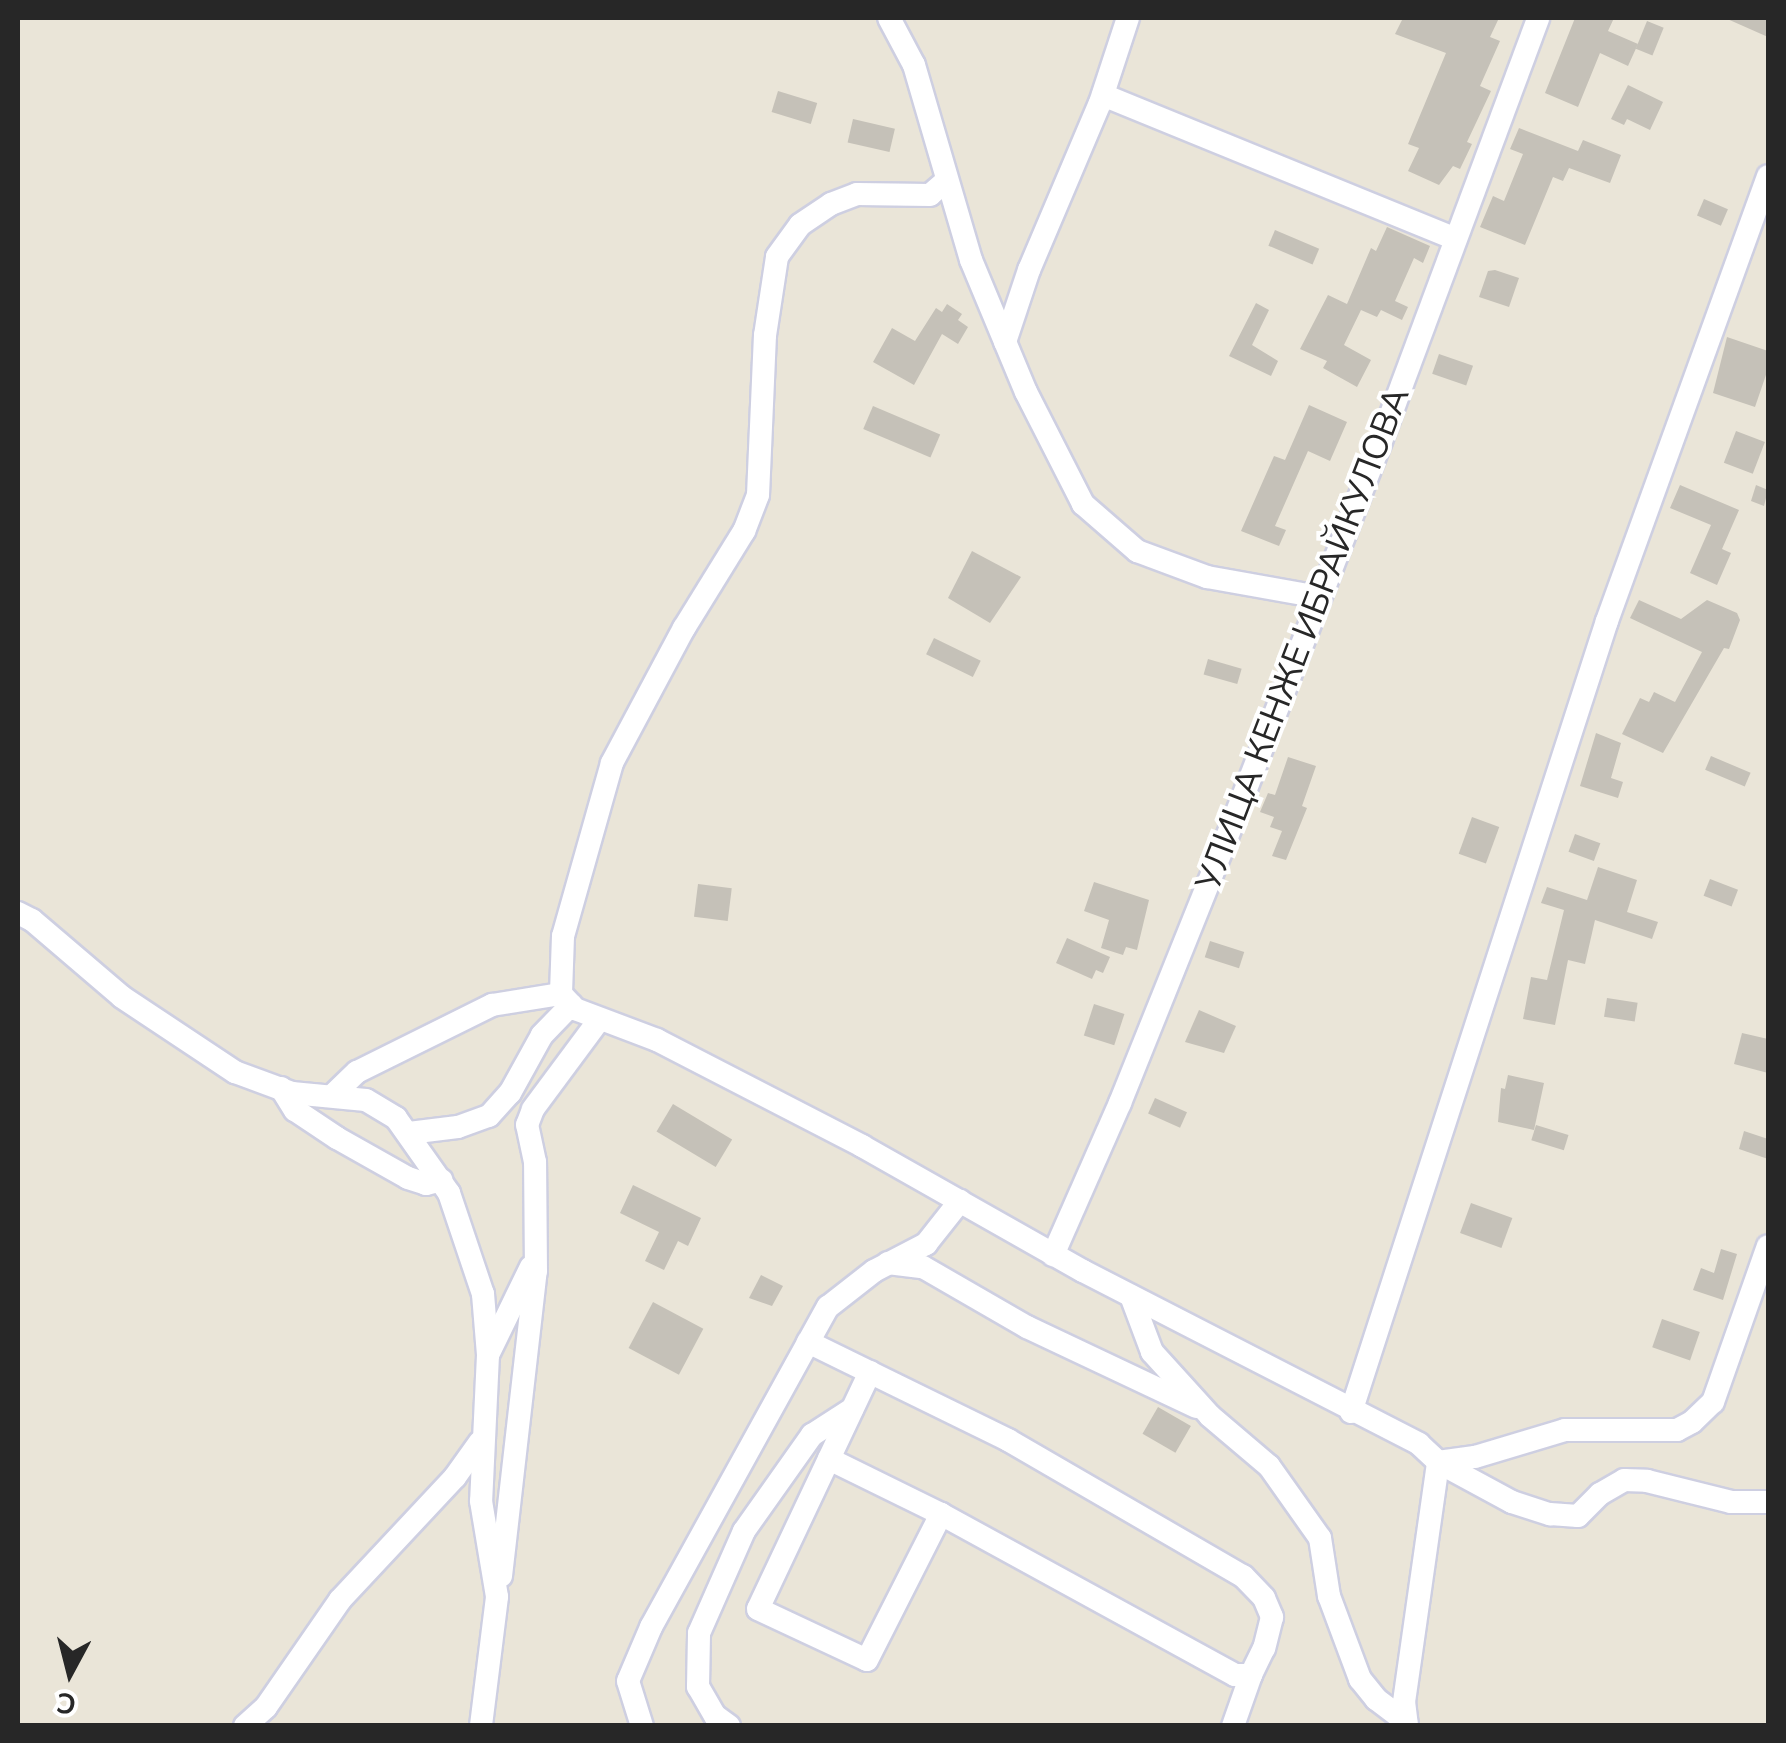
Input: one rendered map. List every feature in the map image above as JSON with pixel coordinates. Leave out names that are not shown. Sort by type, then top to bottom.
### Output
[{"type":"street","points":[[889,18],[914,64],[971,260],[1083,504],[1137,551],[1208,577],[1320,597]]},
{"type":"street","points":[[1006,342],[1030,270],[1103,95],[1128,18]]},
{"type":"street","name":"УЛИЦА КЕНЖЕ ИБРАЙКУЛОВА","points":[[1054,1255],[1161,1004],[1320,597],[1538,18]]},
{"type":"street","points":[[1103,95],[1456,239]]},
{"type":"street","points":[[1351,1412],[1607,621],[1768,176]]},
{"type":"street","points":[[489,1116],[510,1093],[542,1034],[566,1000],[563,936],[612,763],[684,628],[744,531],[758,495],[764,335],[777,256],[800,225],[831,204],[857,194],[930,195],[946,181]]},
{"type":"street","points":[[18,913],[32,920],[122,997],[236,1072],[281,1088],[366,1100],[396,1118],[442,1180],[469,1244],[483,1294],[488,1355],[480,1442],[480,1500],[497,1597]]},
{"type":"street","points":[[334,1094],[357,1072],[492,1005],[566,1000],[599,1020],[657,1040],[1131,1296],[1419,1444],[1438,1462],[1478,1487],[1550,1514],[1578,1516],[1600,1494],[1624,1480],[1647,1481],[1732,1502],[1768,1502]]},
{"type":"street","points":[[481,1726],[537,1255],[534,1162],[528,1125],[533,1109],[599,1020]]},
{"type":"street","points":[[281,1088],[295,1110],[336,1138],[408,1178],[426,1184],[442,1180]]},
{"type":"street","points":[[409,1133],[458,1127],[489,1116],[513,1117],[528,1125]]},
{"type":"street","points":[[642,1726],[628,1681],[644,1645],[828,1308],[888,1264],[926,1244],[960,1201]]},
{"type":"street","points":[[1438,1462],[1474,1456],[1564,1430],[1677,1430],[1692,1422],[1713,1402],[1768,1246]]},
{"type":"street","points":[[488,1355],[537,1255]]},
{"type":"street","points":[[888,1264],[923,1267],[1027,1328],[1204,1410]]},
{"type":"street","points":[[1131,1296],[1152,1352],[1204,1410],[1269,1466],[1320,1538],[1328,1596],[1360,1678],[1406,1724]]},
{"type":"street","points":[[808,1342],[1008,1440],[1244,1576],[1264,1598],[1272,1617],[1233,1726]]},
{"type":"street","points":[[870,1372],[758,1609],[867,1660],[941,1514]]},
{"type":"street","points":[[729,1726],[714,1716],[698,1687],[700,1634],[744,1531],[812,1434],[852,1409]]},
{"type":"street","points":[[244,1726],[266,1708],[340,1600],[455,1478],[480,1442]]},
{"type":"street","points":[[828,1459],[941,1514],[1235,1675],[1251,1676]]},
{"type":"street","points":[[1406,1724],[1404,1702],[1438,1462]]},
{"type":"building","points":[[1403,18],[1499,18],[1490,37],[1500,41],[1480,86],[1491,91],[1467,142],[1472,144],[1460,169],[1453,166],[1439,185],[1408,171],[1419,148],[1408,144],[1446,53],[1395,34]]},
{"type":"building","points":[[1575,18],[1614,18],[1608,31],[1638,44],[1628,66],[1600,53],[1578,107],[1545,93]]},
{"type":"building","points":[[1725,18],[1768,18],[1768,37]]},
{"type":"building","points":[[1647,21],[1664,28],[1652,56],[1636,49]]},
{"type":"building","points":[[1628,85],[1663,102],[1650,130],[1627,119],[1624,125],[1611,119]]},
{"type":"building","points":[[778,91],[817,103],[811,124],[772,112]]},
{"type":"building","points":[[853,119],[895,129],[889,152],[848,142]]},
{"type":"building","points":[[1519,128],[1578,151],[1583,140],[1621,155],[1610,183],[1569,168],[1563,181],[1553,177],[1525,245],[1480,227],[1493,196],[1504,201],[1523,154],[1510,149]]},
{"type":"building","points":[[1704,199],[1728,209],[1721,226],[1697,216]]},
{"type":"building","points":[[1387,227],[1430,246],[1423,263],[1414,258],[1395,301],[1408,307],[1402,320],[1381,310],[1377,317],[1361,310],[1344,345],[1371,360],[1357,387],[1323,368],[1327,361],[1300,349],[1328,295],[1347,304],[1371,248],[1376,251]]},
{"type":"building","points":[[1275,230],[1319,249],[1313,264],[1268,246]]},
{"type":"building","points":[[1488,271],[1519,278],[1509,307],[1479,297]]},
{"type":"building","points":[[1256,303],[1269,310],[1252,345],[1278,361],[1271,376],[1229,356]]},
{"type":"building","points":[[947,304],[962,314],[958,320],[968,327],[958,344],[942,334],[914,385],[873,362],[892,328],[915,341],[936,308],[942,312]]},
{"type":"building","points":[[1727,337],[1768,351],[1768,369],[1755,407],[1713,393]]},
{"type":"building","points":[[1439,354],[1473,366],[1466,386],[1432,374]]},
{"type":"building","points":[[1309,405],[1347,422],[1330,461],[1308,451],[1275,526],[1286,530],[1279,546],[1241,531],[1274,456],[1285,460]]},
{"type":"building","points":[[873,406],[940,435],[930,458],[863,429]]},
{"type":"building","points":[[1736,431],[1765,442],[1753,474],[1724,463]]},
{"type":"building","points":[[1680,485],[1739,510],[1722,549],[1731,553],[1717,585],[1690,573],[1711,525],[1670,508]]},
{"type":"building","points":[[1756,485],[1768,490],[1764,506],[1751,501]]},
{"type":"building","points":[[972,551],[1021,577],[990,623],[948,598]]},
{"type":"building","points":[[1639,600],[1681,619],[1707,600],[1737,613],[1740,620],[1729,649],[1724,648],[1663,753],[1622,734],[1640,698],[1649,702],[1654,692],[1675,702],[1702,652],[1630,618]]},
{"type":"building","points":[[934,638],[981,661],[973,677],[926,654]]},
{"type":"building","points":[[1208,659],[1242,669],[1237,684],[1204,674]]},
{"type":"building","points":[[1596,733],[1621,743],[1611,778],[1623,782],[1618,798],[1580,786]]},
{"type":"building","points":[[1711,756],[1751,773],[1745,787],[1705,770]]},
{"type":"building","points":[[1288,757],[1316,766],[1302,806],[1307,808],[1286,860],[1272,856],[1282,831],[1270,827],[1274,817],[1260,812],[1268,793],[1275,795]]},
{"type":"building","points":[[1472,817],[1499,827],[1486,864],[1459,854]]},
{"type":"building","points":[[1575,834],[1600,843],[1594,861],[1569,852]]},
{"type":"building","points":[[1598,867],[1637,880],[1627,912],[1658,922],[1652,939],[1595,920],[1585,964],[1568,960],[1555,1025],[1523,1019],[1531,977],[1547,980],[1564,910],[1541,903],[1547,887],[1587,900]]},
{"type":"building","points":[[1710,879],[1738,890],[1732,907],[1704,896]]},
{"type":"building","points":[[1094,882],[1149,900],[1137,950],[1126,947],[1123,955],[1101,948],[1109,920],[1084,911]]},
{"type":"building","points":[[698,884],[732,888],[728,921],[694,917]]},
{"type":"building","points":[[1067,938],[1110,957],[1103,973],[1096,970],[1092,979],[1056,963]]},
{"type":"building","points":[[1210,941],[1244,952],[1239,968],[1205,957]]},
{"type":"building","points":[[1607,998],[1638,1003],[1635,1022],[1604,1017]]},
{"type":"building","points":[[1094,1004],[1124,1014],[1114,1045],[1084,1035]]},
{"type":"building","points":[[1199,1010],[1236,1026],[1224,1053],[1185,1042]]},
{"type":"building","points":[[1742,1033],[1768,1039],[1768,1073],[1734,1064]]},
{"type":"building","points":[[1508,1075],[1544,1083],[1534,1130],[1498,1122],[1501,1088],[1505,1089]]},
{"type":"building","points":[[1155,1098],[1187,1112],[1180,1128],[1148,1114]]},
{"type":"building","points":[[673,1104],[732,1140],[716,1167],[657,1131]]},
{"type":"building","points":[[1536,1125],[1569,1135],[1564,1150],[1531,1140]]},
{"type":"building","points":[[1744,1131],[1768,1139],[1768,1159],[1739,1149]]},
{"type":"building","points":[[633,1185],[701,1218],[688,1246],[678,1241],[664,1270],[645,1261],[659,1232],[620,1213]]},
{"type":"building","points":[[1471,1203],[1512,1218],[1501,1248],[1460,1233]]},
{"type":"building","points":[[1721,1249],[1737,1254],[1723,1300],[1693,1290],[1701,1268],[1714,1273]]},
{"type":"building","points":[[761,1275],[783,1286],[772,1306],[749,1298]]},
{"type":"building","points":[[653,1302],[703,1329],[679,1375],[629,1348]]},
{"type":"building","points":[[1662,1319],[1700,1332],[1690,1360],[1652,1347]]},
{"type":"building","points":[[1158,1407],[1191,1426],[1175,1453],[1142,1434]]}]
